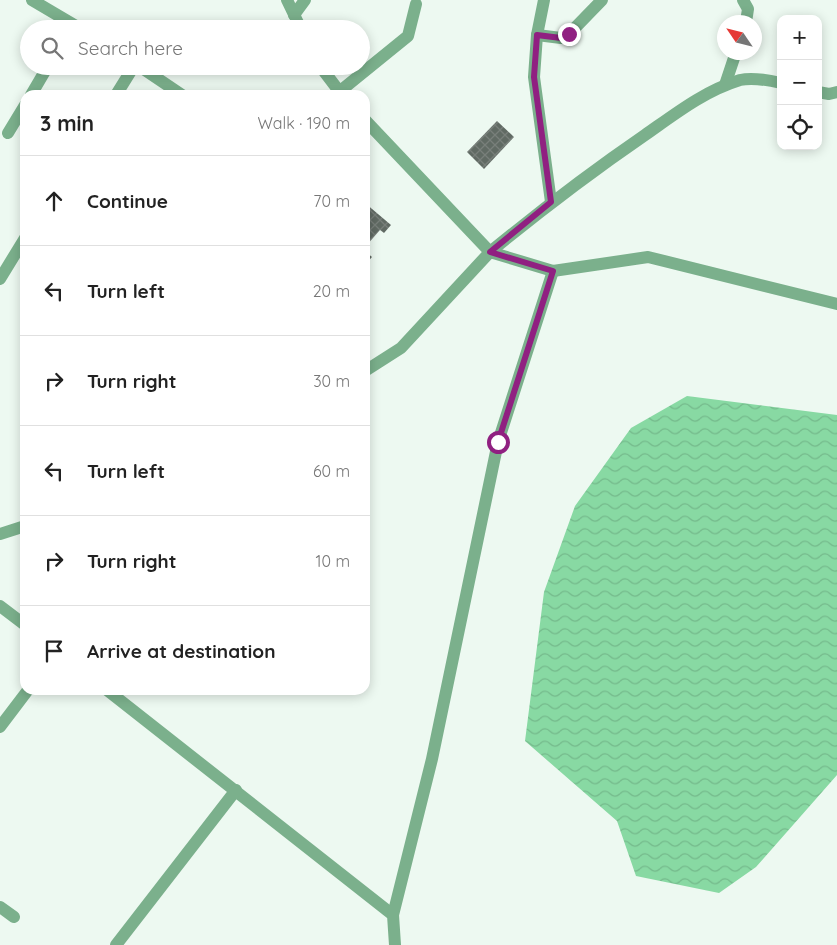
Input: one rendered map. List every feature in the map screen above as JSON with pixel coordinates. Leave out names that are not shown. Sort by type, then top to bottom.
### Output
[{"type":"street","points":[[32,0],[65,20]]},
{"type":"street","points":[[287,0],[296,20]]},
{"type":"street","points":[[294,16],[305,0]]},
{"type":"street","points":[[544,0],[537,35],[534,77],[551,202]]},
{"type":"street","points":[[537,35],[561,38],[569,34],[602,0]]},
{"type":"street","points":[[744,0],[748,8],[747,15]]},
{"type":"street","points":[[370,65],[408,36],[416,4]]},
{"type":"street","points":[[725,85],[733,60]]},
{"type":"street","points":[[34,90],[43,75]]},
{"type":"street","points":[[119,90],[128,75]]},
{"type":"street","points":[[152,75],[175,90]]},
{"type":"street","points":[[325,75],[334,90]]},
{"type":"street","points":[[338,90],[357,75]]},
{"type":"street","points":[[370,368],[401,348],[490,252],[551,202],[687,106],[725,85],[742,80],[767,79],[777,82]]},
{"type":"street","points":[[822,93],[829,94],[837,92]]},
{"type":"street","points":[[8,133],[20,113]]},
{"type":"street","points":[[370,125],[490,252],[553,271],[648,257],[837,304]]},
{"type":"street","points":[[0,279],[20,246]]},
{"type":"street","points":[[395,945],[393,915],[432,759],[498,442],[553,271]]},
{"type":"street","points":[[0,534],[20,528]]},
{"type":"street","points":[[0,606],[20,622]]},
{"type":"street","points":[[0,727],[24,695]]},
{"type":"street","points":[[113,695],[393,915]]},
{"type":"street","points":[[116,945],[236,790]]},
{"type":"street","points":[[0,907],[14,917]]},
{"type":"water","points":[[687,396],[837,415],[837,775],[756,867],[719,893],[636,876],[617,821],[525,741],[544,592],[575,506],[631,428]]},
{"type":"building","points":[[497,121],[514,137],[484,169],[467,152]]},
{"type":"building","points":[[370,207],[391,225],[384,233],[380,230],[370,241]]},
{"type":"route","points":[[498,442],[553,271],[490,252],[551,202],[534,77],[537,35],[561,38],[569,34]]}]
